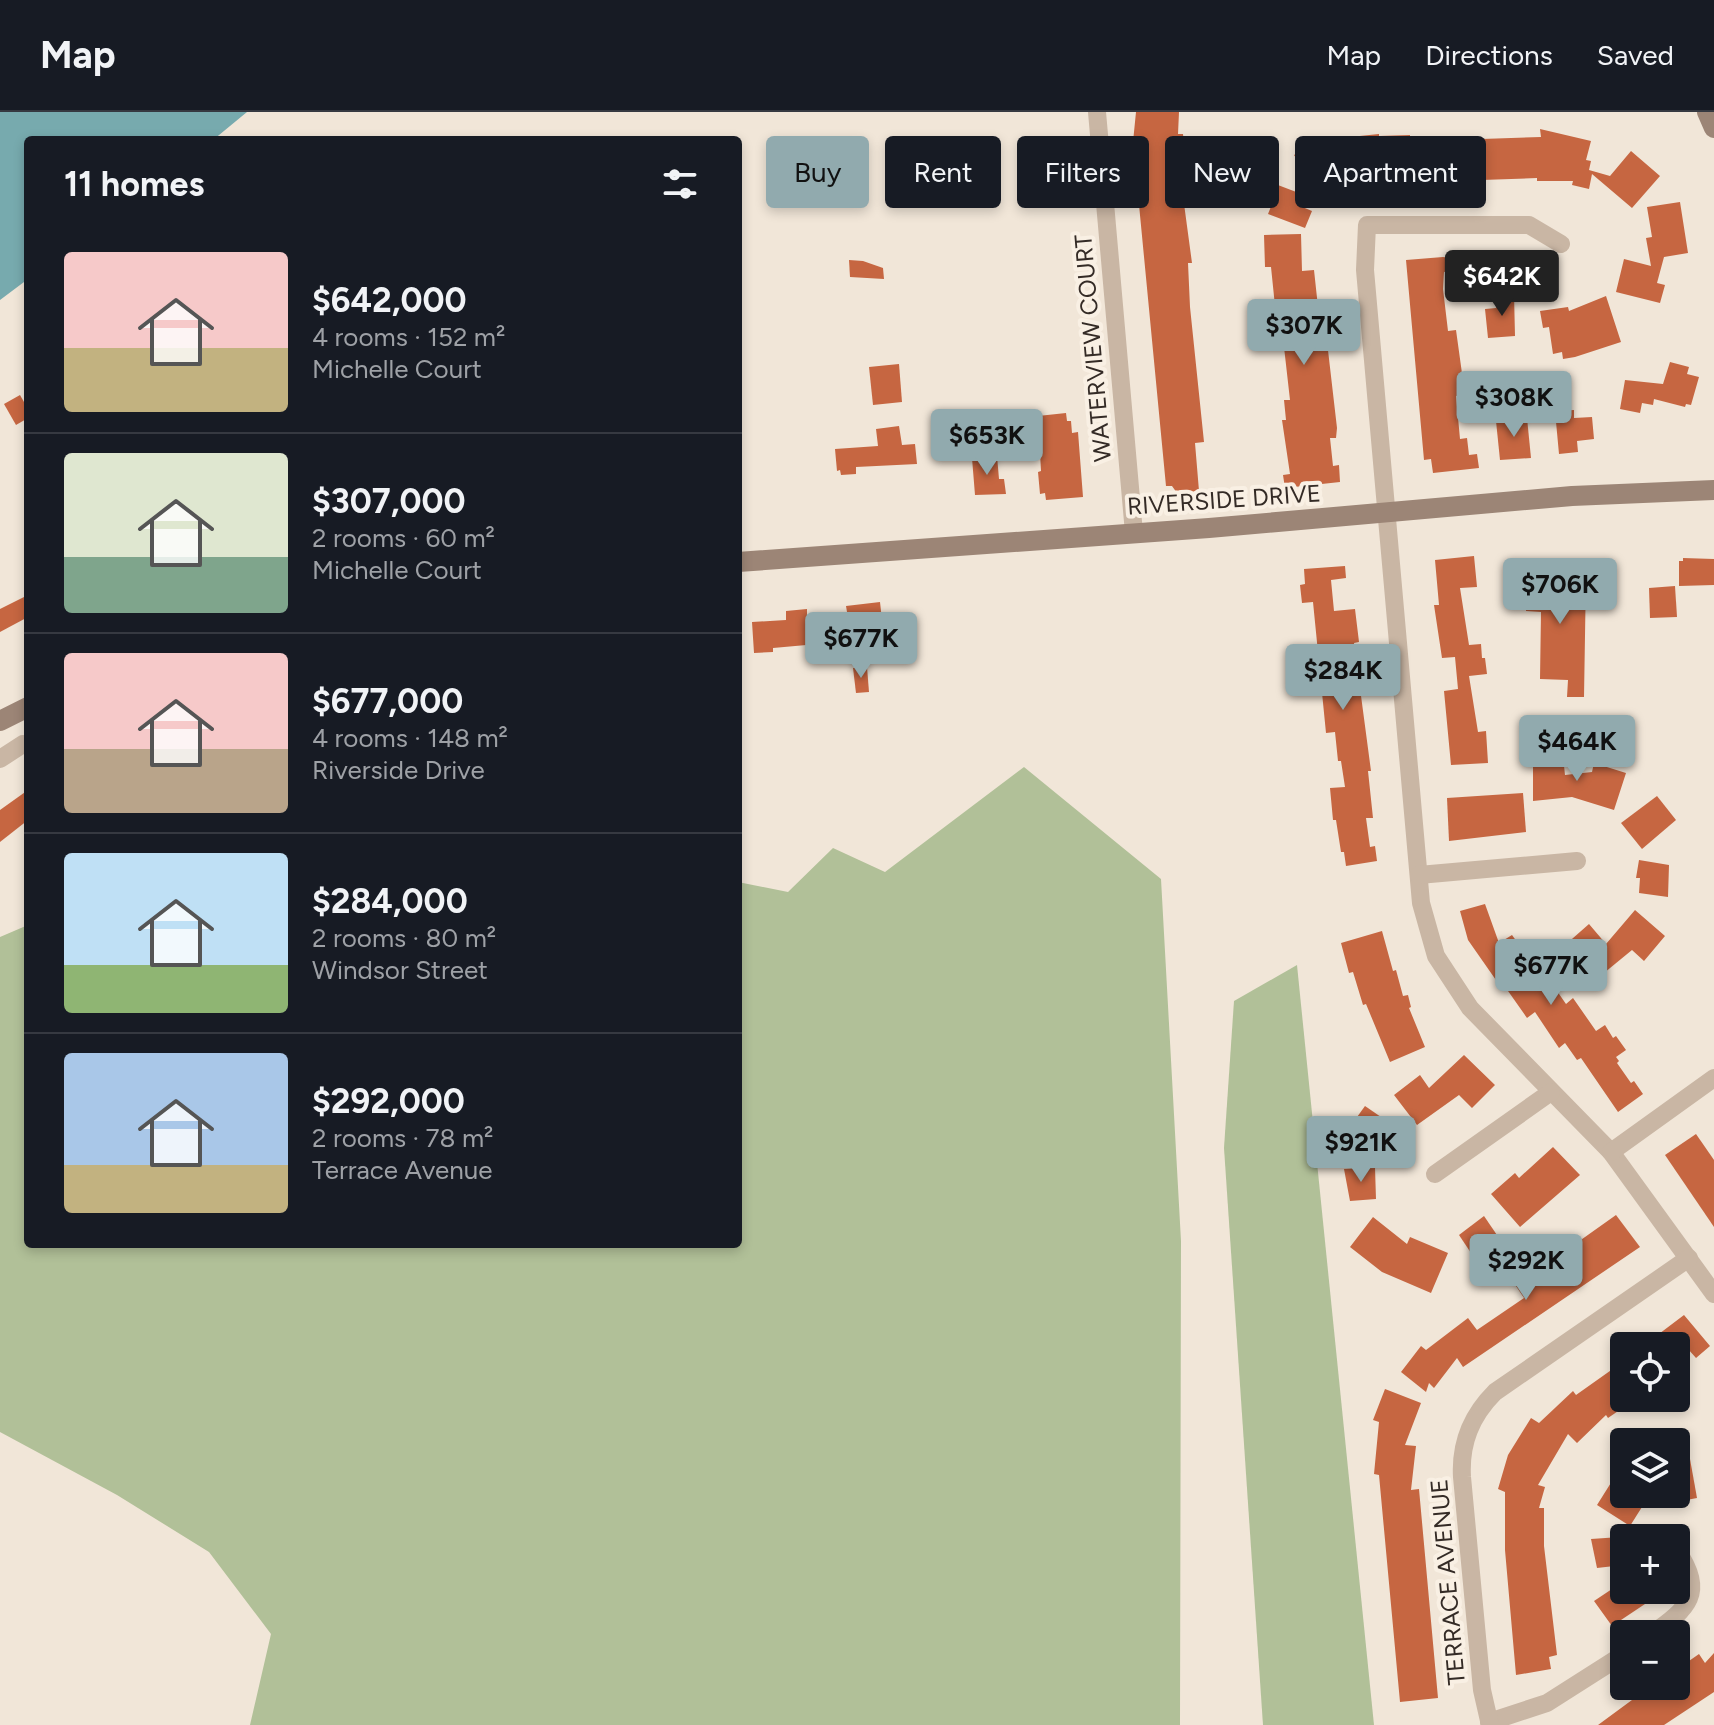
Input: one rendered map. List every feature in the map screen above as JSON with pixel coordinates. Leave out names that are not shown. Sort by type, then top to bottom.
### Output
[{"type":"main road","points":[[1707,112],[1714,128]]},
{"type":"main road","name":"RIVERSIDE DRIVE","points":[[742,562],[1389,513],[1572,496],[1714,490]]},
{"type":"main road","points":[[0,721],[24,709]]},
{"type":"street","name":"WATERVIEW COURT","points":[[1097,112],[1134,533]]},
{"type":"street","points":[[1561,244],[1529,225],[1367,225],[1365,270],[1419,875],[1427,930],[1450,981],[1470,1008],[1611,1152],[1714,1294]]},
{"type":"street","points":[[0,759],[23,744]]},
{"type":"street","points":[[1419,875],[1577,861]]},
{"type":"street","points":[[1611,1152],[1714,1078]]},
{"type":"street","points":[[1435,1174],[1551,1092]]},
{"type":"street","name":"TERRACE AVENUE","points":[[1490,1723],[1482,1690],[1462,1477],[1461,1461],[1468,1431],[1484,1403],[1495,1392],[1689,1258]]},
{"type":"street","points":[[1673,1620],[1687,1604]]},
{"type":"street","points":[[1490,1723],[1547,1703],[1610,1663]]},
{"type":"green space","points":[[1024,767],[1161,879],[1181,1241],[1180,1725],[250,1725],[271,1634],[209,1552],[117,1495],[0,1432],[0,937],[24,927],[24,1248],[742,1248],[742,883],[788,892],[833,848],[885,872]]},
{"type":"green space","points":[[1297,965],[1374,1725],[1263,1725],[1224,1148],[1234,1001]]},
{"type":"water","points":[[0,112],[247,112],[218,136],[24,136],[24,282],[0,300]]},
{"type":"building","points":[[1136,112],[1179,112],[1178,134],[1183,136],[1165,136],[1165,208],[1185,208],[1192,263],[1188,263],[1190,307],[1204,442],[1195,443],[1199,491],[1177,493],[1172,486],[1166,486],[1139,208],[1149,208],[1149,136],[1134,136]]},
{"type":"building","points":[[1540,129],[1591,141],[1586,160],[1591,161],[1589,170],[1610,176],[1631,151],[1660,176],[1632,208],[1592,174],[1589,189],[1572,185],[1573,181],[1537,181],[1537,178],[1486,180],[1486,139],[1541,137]]},
{"type":"building","points":[[1279,185],[1295,192],[1295,208],[1312,211],[1305,228],[1268,214],[1270,208],[1279,208]]},
{"type":"building","points":[[1680,202],[1688,253],[1664,257],[1657,283],[1665,285],[1660,303],[1616,292],[1624,259],[1651,266],[1646,238],[1652,237],[1647,207]]},
{"type":"building","points":[[1301,234],[1302,271],[1314,270],[1318,307],[1323,307],[1337,428],[1336,438],[1330,438],[1333,466],[1339,465],[1340,482],[1285,488],[1283,475],[1290,474],[1282,420],[1286,420],[1284,400],[1290,400],[1284,347],[1291,346],[1286,304],[1275,306],[1271,267],[1265,267],[1264,235]]},
{"type":"building","points":[[1450,258],[1451,271],[1444,272],[1443,289],[1448,331],[1456,330],[1465,395],[1456,396],[1460,439],[1467,438],[1469,455],[1477,454],[1479,468],[1433,473],[1431,459],[1424,460],[1406,260]]},
{"type":"building","points":[[849,260],[883,268],[884,279],[850,277]]},
{"type":"building","points":[[1514,294],[1515,336],[1488,338],[1485,309],[1496,308],[1499,295]]},
{"type":"building","points":[[1606,296],[1621,342],[1575,357],[1563,359],[1562,352],[1553,354],[1549,327],[1543,328],[1540,311],[1568,307],[1569,311]]},
{"type":"building","points":[[1670,362],[1689,367],[1687,374],[1699,377],[1691,405],[1686,404],[1685,407],[1654,399],[1653,405],[1642,403],[1640,413],[1620,409],[1625,380],[1663,384]]},
{"type":"building","points":[[899,364],[902,402],[873,405],[869,367]]},
{"type":"building","points":[[20,395],[24,402],[24,420],[16,425],[4,404]]},
{"type":"building","points":[[1574,410],[1574,418],[1592,417],[1594,439],[1577,441],[1578,452],[1559,454],[1555,411]]},
{"type":"building","points":[[1066,413],[1067,421],[1071,421],[1072,433],[1078,432],[1083,497],[1046,500],[1045,493],[1040,494],[1038,416]]},
{"type":"building","points":[[1527,418],[1531,458],[1500,460],[1496,421]]},
{"type":"building","points":[[899,426],[902,445],[915,444],[917,464],[856,467],[856,474],[841,475],[840,470],[837,471],[835,449],[878,446],[876,429]]},
{"type":"building","points":[[997,456],[999,479],[1004,479],[1006,494],[975,495],[972,458]]},
{"type":"building","points":[[1474,556],[1477,587],[1460,588],[1469,645],[1481,644],[1482,658],[1485,658],[1487,674],[1469,676],[1478,732],[1486,731],[1488,763],[1451,765],[1444,691],[1458,689],[1455,657],[1442,658],[1434,605],[1439,605],[1435,560]]},
{"type":"building","points":[[1683,558],[1714,559],[1714,585],[1679,586],[1679,561]]},
{"type":"building","points":[[1345,566],[1346,578],[1331,580],[1334,611],[1355,609],[1359,642],[1354,643],[1371,771],[1368,771],[1373,818],[1366,818],[1370,847],[1375,846],[1377,861],[1346,866],[1336,820],[1333,820],[1330,788],[1345,787],[1341,761],[1338,761],[1335,732],[1326,733],[1313,602],[1302,603],[1300,585],[1305,584],[1304,569]]},
{"type":"building","points":[[1525,573],[1586,574],[1584,697],[1567,697],[1568,680],[1540,679],[1541,612],[1526,611]]},
{"type":"building","points":[[1675,586],[1677,617],[1650,618],[1649,588]]},
{"type":"building","points":[[24,597],[24,619],[0,632],[0,609]]},
{"type":"building","points":[[880,602],[884,638],[773,648],[773,652],[754,653],[752,622],[786,620],[786,611],[807,609],[807,621],[848,618],[846,606]]},
{"type":"building","points":[[867,667],[869,692],[856,693],[853,668]]},
{"type":"building","points":[[1563,756],[1565,775],[1592,772],[1594,763],[1626,773],[1614,810],[1572,797],[1533,801],[1533,761]]},
{"type":"building","points":[[24,793],[24,823],[0,842],[0,810]]},
{"type":"building","points":[[1523,793],[1526,832],[1449,841],[1447,798]]},
{"type":"building","points":[[1657,796],[1676,820],[1642,849],[1621,823]]},
{"type":"building","points":[[1639,860],[1669,865],[1668,897],[1639,893],[1640,878],[1636,878]]},
{"type":"building","points":[[1485,904],[1499,943],[1512,935],[1537,970],[1541,968],[1566,1004],[1573,998],[1596,1031],[1605,1025],[1613,1038],[1616,1036],[1626,1050],[1616,1057],[1617,1063],[1643,1094],[1618,1112],[1581,1058],[1577,1060],[1565,1043],[1559,1048],[1535,1012],[1527,1018],[1468,940],[1460,911]]},
{"type":"building","points":[[1635,910],[1665,936],[1644,961],[1632,950],[1593,982],[1564,946],[1589,924],[1606,944]]},
{"type":"building","points":[[1382,931],[1393,971],[1396,970],[1403,996],[1408,995],[1409,1008],[1425,1047],[1390,1062],[1366,1004],[1363,1005],[1353,972],[1349,973],[1341,943]]},
{"type":"building","points":[[1464,1055],[1495,1085],[1472,1108],[1459,1095],[1417,1125],[1394,1095],[1420,1075],[1429,1088]]},
{"type":"building","points":[[1365,1106],[1397,1128],[1377,1155],[1347,1131]]},
{"type":"building","points":[[1696,1134],[1714,1160],[1714,1227],[1665,1155]]},
{"type":"building","points":[[1553,1147],[1580,1175],[1520,1227],[1491,1194],[1515,1173],[1519,1178]]},
{"type":"building","points":[[1375,1168],[1376,1199],[1350,1201],[1344,1169]]},
{"type":"building","points":[[1616,1215],[1640,1247],[1463,1367],[1457,1358],[1434,1388],[1429,1383],[1426,1392],[1401,1372],[1421,1346],[1426,1350],[1468,1318],[1477,1330],[1524,1298],[1516,1286]]},
{"type":"building","points":[[1484,1216],[1499,1238],[1475,1259],[1459,1235]]},
{"type":"building","points":[[1373,1217],[1407,1244],[1410,1237],[1448,1253],[1431,1293],[1382,1272],[1350,1247]]},
{"type":"building","points":[[1684,1315],[1710,1346],[1696,1358],[1690,1351],[1690,1332],[1662,1332]]},
{"type":"building","points":[[1610,1371],[1610,1412],[1617,1412],[1608,1418],[1606,1415],[1577,1443],[1568,1434],[1538,1485],[1545,1487],[1539,1508],[1544,1508],[1544,1546],[1557,1655],[1549,1657],[1551,1669],[1516,1675],[1505,1550],[1505,1492],[1498,1489],[1508,1455],[1531,1418],[1539,1423],[1573,1391],[1576,1395]]},
{"type":"building","points":[[1385,1389],[1421,1403],[1405,1445],[1416,1446],[1411,1490],[1419,1489],[1438,1698],[1400,1702],[1379,1475],[1374,1474],[1379,1422],[1373,1420]]},
{"type":"building","points":[[1690,1459],[1697,1498],[1690,1499]]},
{"type":"building","points":[[1610,1484],[1610,1508],[1641,1508],[1631,1524],[1627,1524],[1597,1505]]},
{"type":"building","points":[[1610,1538],[1610,1566],[1597,1568],[1591,1539]]},
{"type":"building","points":[[1610,1590],[1610,1604],[1645,1604],[1621,1620],[1610,1620],[1610,1623],[1594,1601]]},
{"type":"building","points":[[1714,1653],[1714,1692],[1664,1725],[1598,1725],[1632,1700],[1690,1700],[1690,1660],[1699,1654],[1705,1663]]}]
